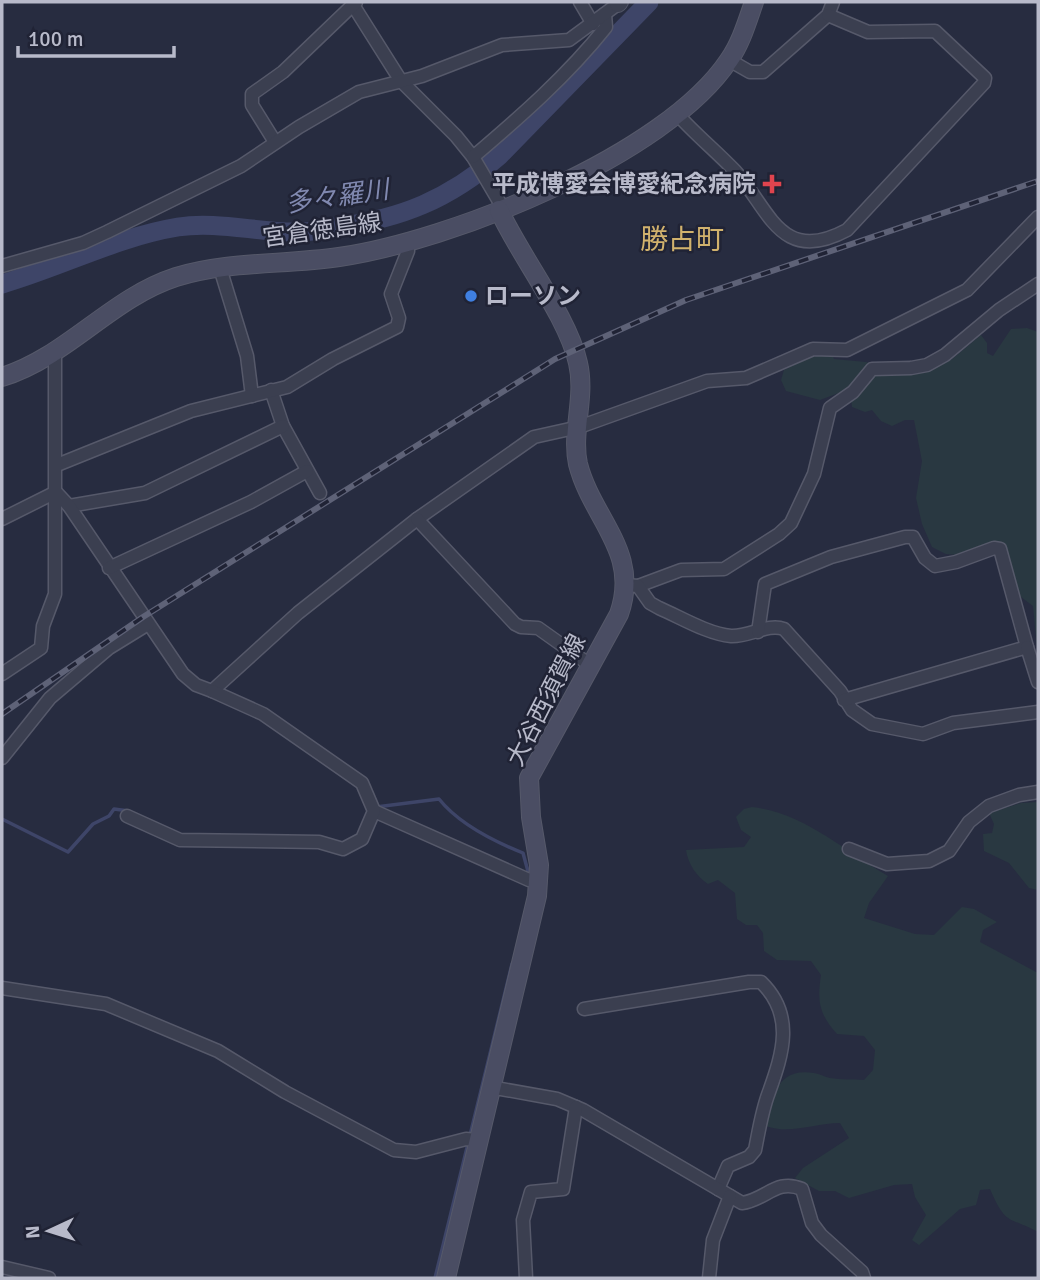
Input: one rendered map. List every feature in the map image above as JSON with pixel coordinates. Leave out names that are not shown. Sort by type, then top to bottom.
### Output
[{"type":"main road","name":"宮倉徳島線","points":[[2,377],[55,353],[163,281],[195,271],[339,257],[407,242],[499,210],[640,142],[678,115],[729,60],[742,37],[754,2]]},
{"type":"main road","name":"大谷西須賀線","points":[[446,1278],[539,879],[529,778],[632,586],[620,550],[578,464],[582,385],[575,350],[499,210]]},
{"type":"street","points":[[580,2],[593,24]]},
{"type":"street","points":[[729,60],[750,72],[763,72],[828,15],[833,2]]},
{"type":"street","points":[[275,142],[252,105],[252,94],[283,72],[354,3],[401,81],[475,160],[500,202],[499,210]]},
{"type":"street","points":[[2,266],[83,243],[241,166],[275,142],[359,92],[422,76],[502,45],[569,40],[615,7]]},
{"type":"street","points":[[475,160],[587,51],[606,27],[615,7]]},
{"type":"street","points":[[678,115],[704,144],[737,174],[774,227],[788,236],[807,240],[836,236],[847,230],[985,83],[985,78],[935,31],[868,32],[828,15]]},
{"type":"street","points":[[212,691],[298,613],[417,519],[534,437],[579,427],[707,381],[746,378],[813,349],[847,350],[967,289],[1038,217]]},
{"type":"street","points":[[57,465],[191,411],[287,387],[333,359],[397,327],[399,318],[391,294],[408,251],[407,242]]},
{"type":"street","points":[[220,268],[247,356],[252,396]]},
{"type":"street","points":[[1038,284],[1005,306],[945,355],[911,368],[872,369],[853,392],[836,401],[830,408],[820,456],[800,506],[791,523],[763,547],[724,569],[670,572],[632,586],[650,603],[717,632],[749,636],[772,627],[784,629],[844,700],[867,722],[923,734],[953,723],[1038,712]]},
{"type":"street","points":[[2,674],[41,648],[43,626],[55,594],[55,353]]},
{"type":"street","points":[[271,390],[283,426],[320,493]]},
{"type":"street","points":[[69,506],[145,493],[283,426]]},
{"type":"street","points":[[109,568],[251,502],[307,471]]},
{"type":"street","points":[[56,492],[69,506],[183,674],[196,685],[263,714],[362,783],[374,811],[529,880],[539,879]]},
{"type":"street","points":[[2,519],[56,492]]},
{"type":"street","points":[[417,519],[515,624],[538,628],[590,666]]},
{"type":"street","points":[[758,632],[765,584],[831,557],[905,537],[913,537],[925,558],[935,565],[956,562],[994,548],[1000,549],[1038,681]]},
{"type":"street","points":[[2,758],[50,698],[109,648],[148,624]]},
{"type":"street","points":[[844,700],[1027,647]]},
{"type":"street","points":[[849,849],[887,864],[929,861],[949,851],[969,822],[989,806],[1019,794],[1038,792]]},
{"type":"street","points":[[127,816],[180,840],[320,842],[342,849],[362,839],[374,811]]},
{"type":"street","points":[[584,1009],[749,982],[761,982],[771,992],[785,1032],[776,1077],[766,1101],[755,1150],[749,1157],[729,1166],[713,1240],[709,1278]]},
{"type":"street","points":[[2,988],[106,1004],[218,1051],[285,1092],[394,1150],[416,1152],[466,1139],[477,1140]]},
{"type":"street","points":[[490,1087],[557,1099],[576,1107],[742,1203],[753,1202],[776,1186],[792,1185],[802,1189],[813,1223],[821,1235],[862,1272],[863,1278]]},
{"type":"street","points":[[526,1278],[523,1220],[531,1192],[563,1189],[576,1107]]},
{"type":"street","points":[[2,1267],[49,1278]]},
{"type":"shaded area","points":[[1027,328],[1038,332],[1038,658],[1033,606],[1017,594],[1006,553],[983,546],[958,555],[946,554],[932,547],[922,524],[916,498],[922,461],[914,420],[905,420],[892,426],[881,421],[872,410],[865,412],[852,407],[851,397],[844,391],[820,400],[786,391],[781,380],[784,370],[811,357],[832,354],[834,359],[866,362],[884,368],[940,359],[951,360],[981,335],[987,343],[987,353],[993,356],[1011,329]]},
{"type":"shaded area","points":[[1038,802],[1038,890],[1029,888],[1009,863],[984,851],[983,834],[992,833],[994,824],[989,813],[1021,803]]},
{"type":"shaded area","points":[[752,807],[789,817],[806,825],[888,876],[869,903],[864,918],[915,934],[934,935],[962,907],[974,909],[997,922],[983,930],[980,942],[1038,973],[1038,1232],[1004,1215],[990,1189],[980,1190],[976,1205],[960,1209],[919,1245],[912,1240],[926,1215],[915,1197],[912,1184],[894,1185],[849,1198],[835,1191],[819,1191],[795,1178],[803,1168],[849,1138],[840,1123],[793,1129],[766,1126],[778,1086],[784,1079],[801,1072],[834,1079],[864,1080],[873,1070],[875,1050],[864,1036],[837,1034],[831,1027],[821,1007],[821,975],[811,961],[777,960],[764,951],[763,933],[757,925],[746,925],[737,919],[735,893],[718,880],[708,884],[691,865],[686,850],[744,847],[751,837],[741,830],[736,817],[744,809]]},
{"type":"waterway","name":"多々羅川","points":[[2,284],[111,245],[178,227],[207,225],[305,232],[382,219],[423,205],[462,184],[499,156],[649,2]]},
{"type":"waterway","points":[[376,807],[439,799],[477,831],[523,853],[529,875]]},
{"type":"waterway","points":[[2,819],[68,852],[93,824],[109,816],[114,809],[129,811]]},
{"type":"waterway","points":[[435,1278],[512,964]]},
{"type":"railway","points":[[2,714],[143,617],[555,359],[686,300],[1038,181]]},
{"type":"place","name":"平成博愛会博愛紀念病院","points":[[772,184]]},
{"type":"place","name":"ローソン","points":[[471,296]]},
{"type":"district","name":"勝占町","points":[[682,239]]}]
